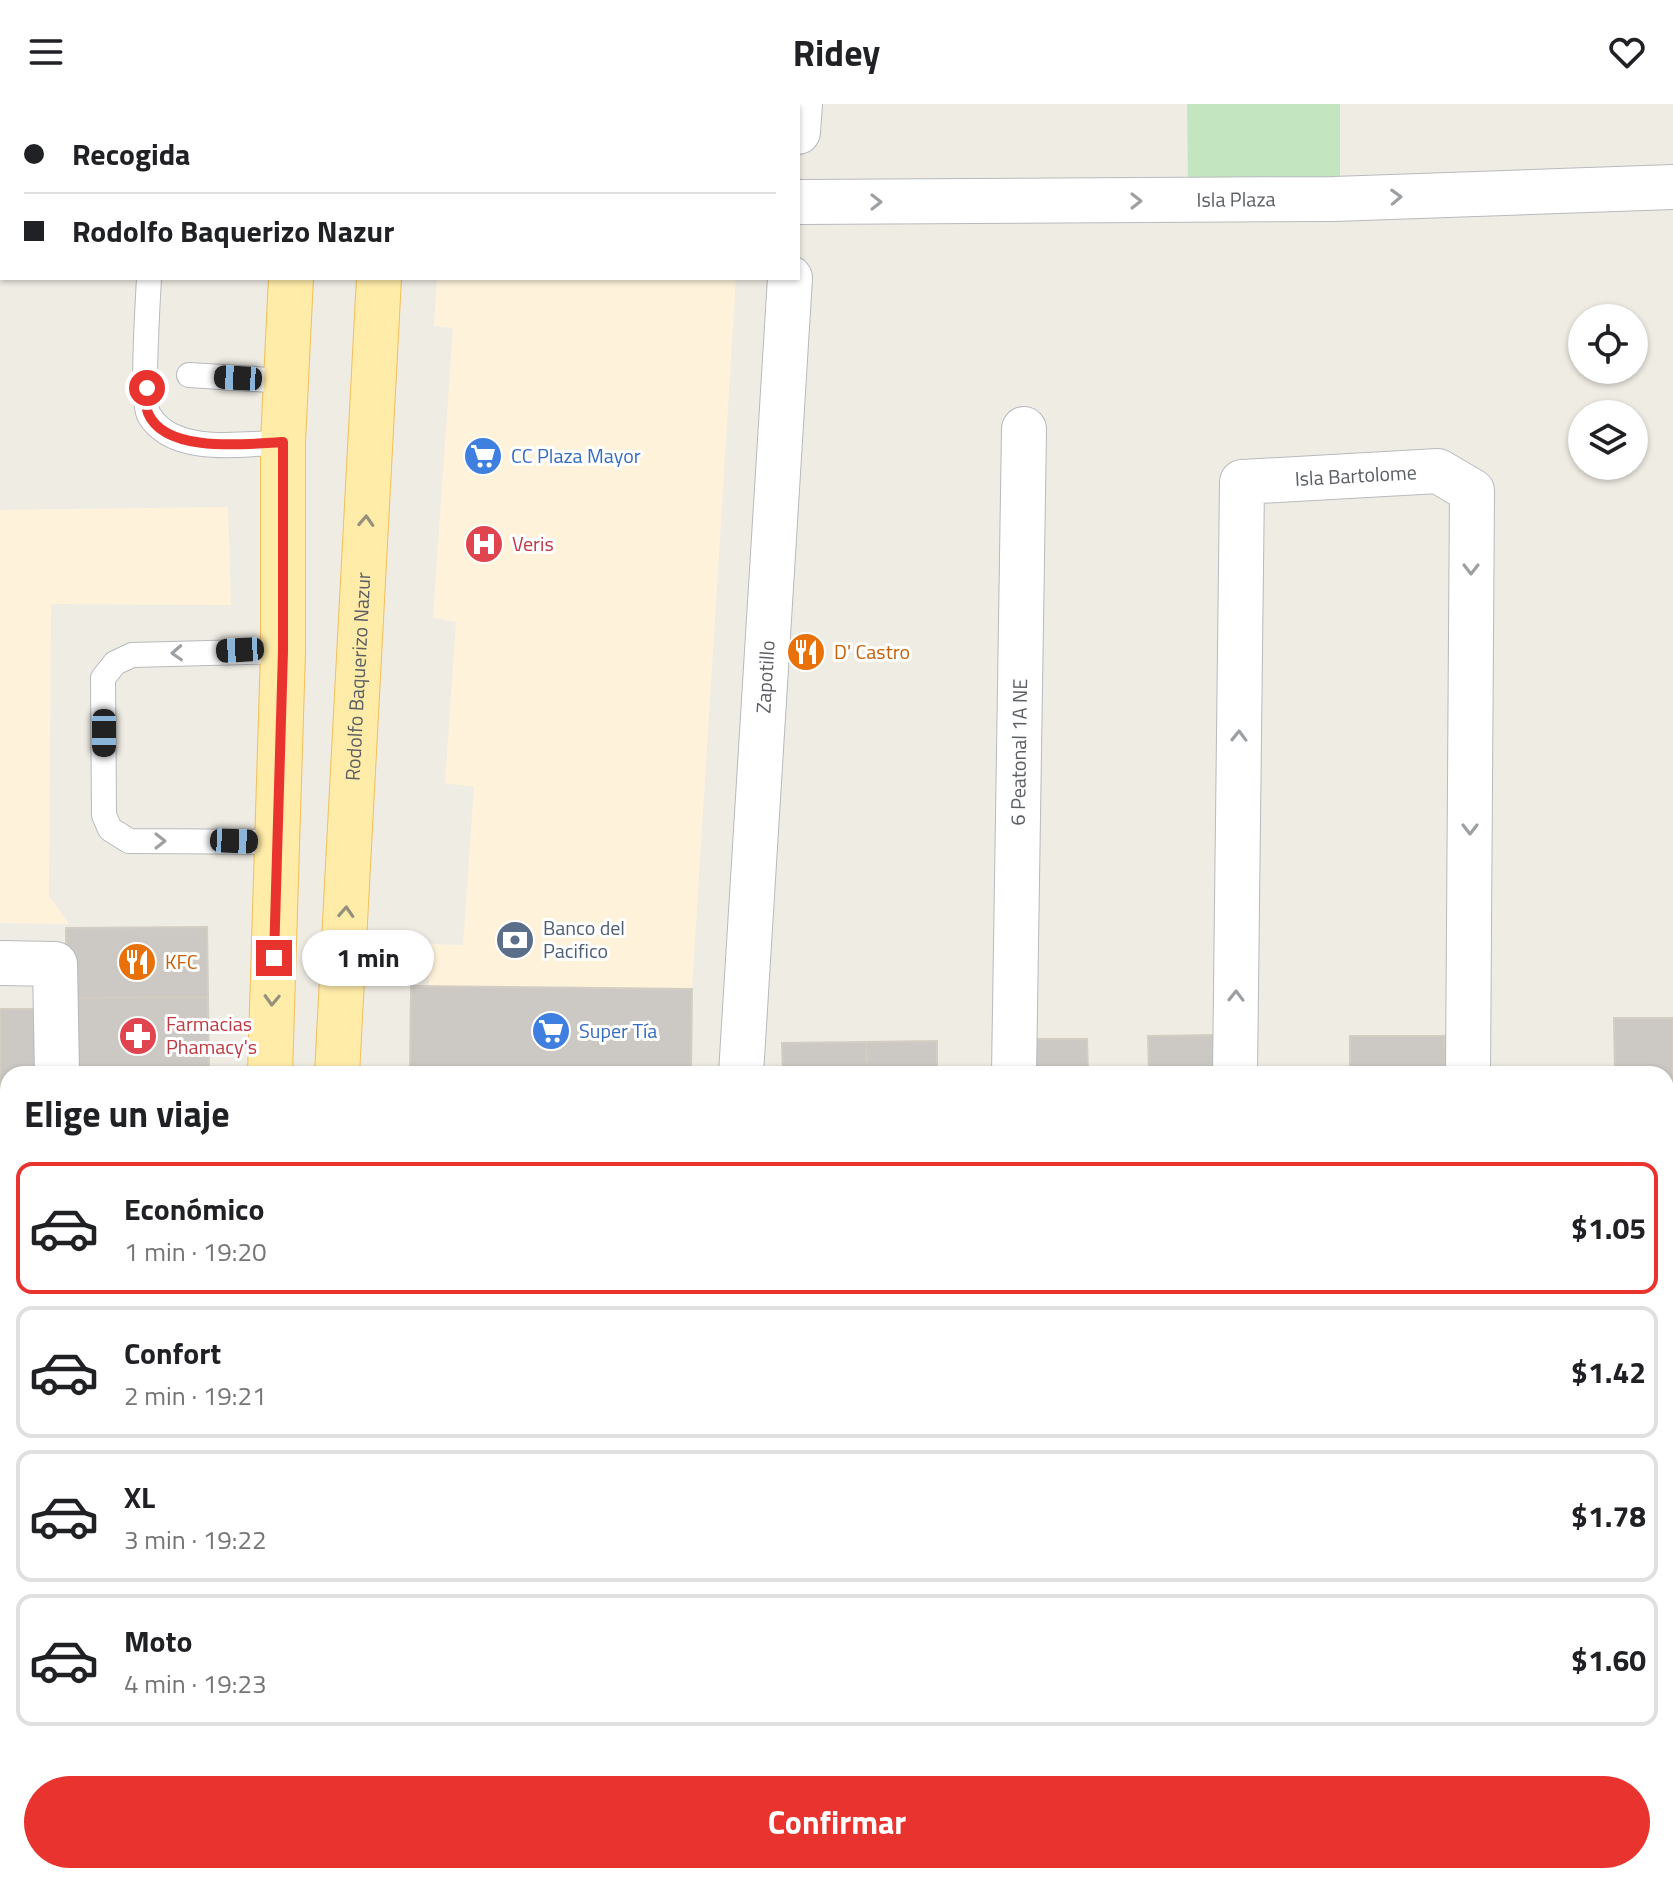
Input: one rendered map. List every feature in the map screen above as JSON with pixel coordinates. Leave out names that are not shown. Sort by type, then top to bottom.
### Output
[{"type":"main road","points":[[270,1066],[283,651],[283,442],[291,280]]},
{"type":"main road","name":"Rodolfo Baquerizo Nazur","points":[[337,1066],[379,280]]},
{"type":"street","name":"Isla Plaza","points":[[800,202],[1304,200],[1673,187]]},
{"type":"street","name":"Zapotillo","points":[[741,1066],[790,280]]},
{"type":"street","name":"6 Peatonal 1A NE","points":[[1014,1066],[1024,429]]},
{"type":"street","name":"Isla Bartolome","points":[[1235,1066],[1242,482],[1438,471],[1472,491],[1468,1066]]},
{"type":"street","points":[[0,963],[55,964],[57,1066]]},
{"type":"lane","points":[[149,280],[147,412],[161,430],[185,440],[231,444],[283,442]]},
{"type":"lane","points":[[189,375],[286,381]]},
{"type":"lane","points":[[277,842],[129,841],[110,829],[104,815],[103,678],[115,663],[132,655],[283,651]]},
{"type":"shaded area","points":[[437,280],[736,280],[692,989],[429,986],[427,944],[463,945],[474,787],[445,783],[456,622],[433,618],[453,328],[434,326]]},
{"type":"shaded area","points":[[228,507],[231,605],[51,604],[49,896],[69,924],[0,923],[0,510]]},
{"type":"green space","points":[[1187,104],[1340,104],[1340,184],[1188,184]]},
{"type":"building","name":"KFC","points":[[207,927],[208,997],[66,998],[66,928]]},
{"type":"building","name":"Super Tía","points":[[411,986],[692,989],[691,1066],[410,1066]]},
{"type":"building","name":"Farmacias Phamacy's","points":[[208,997],[209,1066],[67,1066],[66,998]]},
{"type":"building","points":[[0,1009],[38,1009],[38,1066],[0,1066]]},
{"type":"building","points":[[1614,1018],[1673,1018],[1673,1066],[1615,1066]]},
{"type":"building","points":[[1213,1035],[1213,1066],[1149,1066],[1148,1036]]},
{"type":"building","points":[[1350,1036],[1445,1036],[1445,1066],[1350,1066]]},
{"type":"building","points":[[1030,1039],[1087,1039],[1088,1066],[1030,1066]]},
{"type":"building","points":[[937,1041],[937,1066],[867,1066],[866,1042]]},
{"type":"building","points":[[866,1042],[867,1066],[783,1066],[782,1043]]},
{"type":"place","name":"CC Plaza Mayor","points":[[483,456]]},
{"type":"place","name":"Veris","points":[[484,544]]},
{"type":"place","name":"D' Castro","points":[[806,652]]},
{"type":"place","name":"Banco del Pacifico","points":[[515,940]]},
{"type":"place","name":"KFC","points":[[137,962]]},
{"type":"place","name":"Super Tía","points":[[551,1031]]},
{"type":"place","name":"Farmacias Phamacy's","points":[[138,1036]]},
{"type":"route","points":[[147,388],[147,412],[161,430],[185,440],[231,444],[283,442],[283,651],[274,958]]}]
